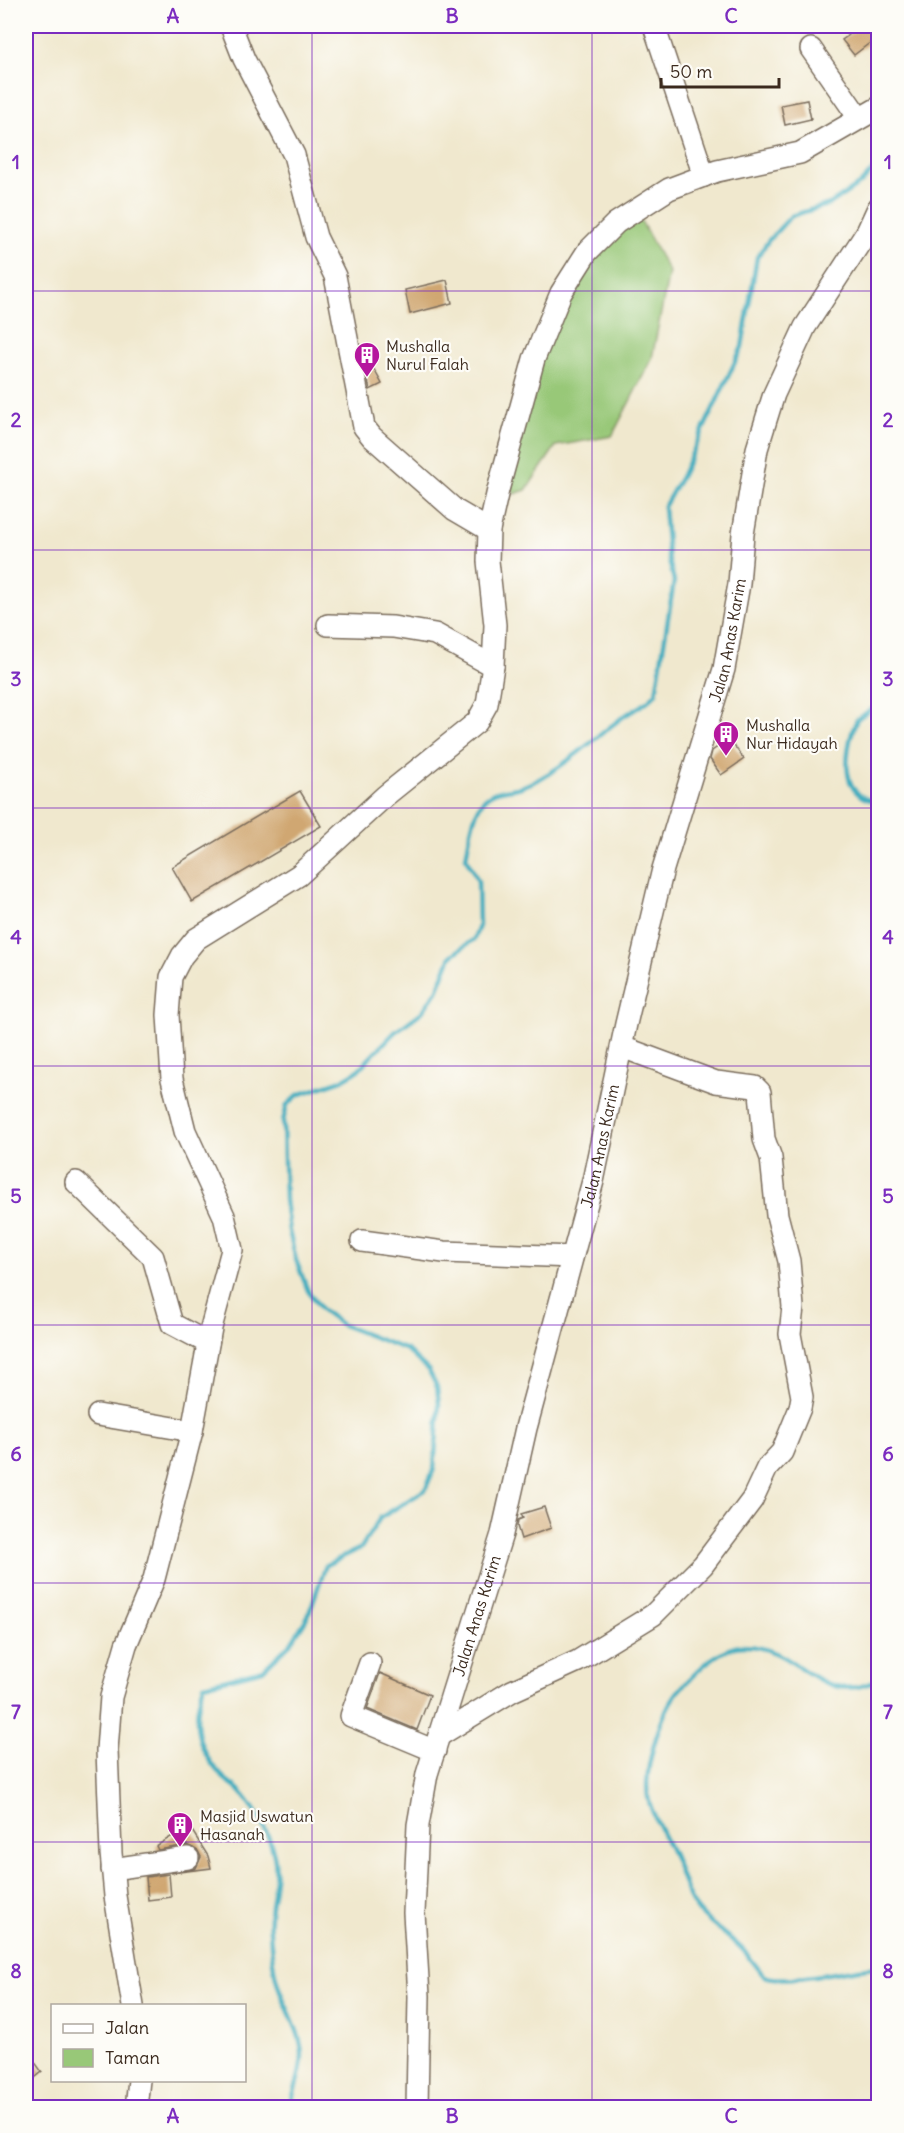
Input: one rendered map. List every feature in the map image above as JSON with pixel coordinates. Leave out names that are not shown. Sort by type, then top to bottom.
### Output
[{"type":"street","points":[[231,26],[244,59],[294,155],[316,237],[335,276],[364,427],[372,437],[455,510],[489,530]]},
{"type":"street","points":[[654,26],[704,176]]},
{"type":"street","points":[[811,49],[859,118]]},
{"type":"street","points":[[134,2004],[112,1869],[107,1750],[111,1697],[126,1645],[154,1579],[192,1431],[208,1343],[232,1250],[224,1216],[185,1131],[172,1079],[168,1015],[171,977],[182,956],[196,939],[299,875],[385,796],[477,722],[487,705],[493,666],[495,626],[488,561],[489,530],[534,359],[561,293],[587,252],[616,223],[669,189],[704,176],[768,158],[800,153],[879,108]]},
{"type":"street","name":"Jalan Anas Karim","points":[[417,2108],[418,1996],[414,1913],[418,1825],[427,1774],[502,1534],[526,1428],[593,1181],[663,869],[724,669],[739,584],[743,534],[757,449],[774,394],[805,327],[861,242],[879,208]]},
{"type":"street","points":[[328,625],[393,627],[435,634],[493,666]]},
{"type":"street","points":[[370,1664],[351,1716],[438,1743],[512,1691],[578,1660],[653,1615],[703,1565],[752,1500],[764,1472],[782,1452],[802,1402],[790,1334],[793,1307],[789,1262],[777,1215],[771,1158],[764,1139],[760,1092],[755,1087],[716,1082],[622,1047]]},
{"type":"street","points":[[76,1182],[153,1257],[172,1324],[208,1343]]},
{"type":"street","points":[[362,1241],[444,1252],[572,1257]]},
{"type":"street","points":[[98,1415],[192,1431]]},
{"type":"street","points":[[112,1869],[188,1858]]},
{"type":"street","points":[[136,2108],[139,2082]]},
{"type":"green space","points":[[636,212],[669,272],[652,358],[612,436],[556,446],[526,490],[514,494],[504,463],[549,311]]},
{"type":"building","points":[[862,26],[879,26],[879,52],[871,42],[854,55],[842,40]]},
{"type":"building","points":[[807,100],[811,119],[785,125],[781,105]]},
{"type":"building","points":[[447,280],[452,303],[410,314],[405,290]]},
{"type":"building","points":[[371,364],[382,384],[370,390],[365,367]]},
{"type":"building","name":"Mushalla Nur Hidayah","points":[[729,739],[744,759],[721,775],[710,759],[712,751]]},
{"type":"building","points":[[300,791],[321,826],[192,902],[172,867]]},
{"type":"building","points":[[544,1507],[551,1528],[521,1539],[517,1526],[518,1520],[523,1518],[521,1514]]},
{"type":"building","points":[[380,1673],[430,1695],[417,1730],[367,1709]]},
{"type":"building","points":[[189,1826],[208,1856],[211,1868],[171,1873],[196,1868],[201,1857],[198,1851],[187,1845],[158,1850],[156,1846]]},
{"type":"building","points":[[169,1874],[171,1897],[148,1900],[146,1877]]},
{"type":"building","points":[[26,2050],[42,2072],[26,2085]]},
{"type":"waterway","points":[[289,2108],[299,2075],[302,2054],[296,2028],[278,1985],[272,1959],[270,1912],[275,1874],[274,1855],[265,1829],[251,1805],[206,1756],[198,1734],[200,1698],[204,1685],[263,1670],[291,1643],[308,1616],[326,1565],[361,1548],[380,1518],[425,1490],[434,1469],[439,1405],[437,1387],[429,1371],[407,1350],[342,1325],[321,1309],[308,1291],[296,1260],[285,1200],[283,1121],[287,1105],[298,1095],[342,1080],[356,1072],[395,1032],[422,1012],[437,991],[451,956],[474,939],[479,926],[478,881],[466,858],[474,821],[483,801],[496,792],[521,787],[548,774],[656,693],[674,581],[668,556],[664,507],[682,475],[742,347],[757,257],[791,216],[830,204],[860,184],[878,165]]},
{"type":"waterway","points":[[878,705],[857,719],[847,760],[850,781],[854,789],[861,796],[878,803]]},
{"type":"waterway","points":[[878,1680],[857,1687],[840,1687],[824,1682],[765,1649],[745,1646],[727,1650],[703,1666],[675,1696],[661,1723],[651,1755],[647,1785],[653,1813],[692,1902],[707,1920],[749,1956],[764,1976],[787,1979],[878,1967]]},
{"type":"place","name":"Mushalla Nurul Falah","points":[[367,378]]},
{"type":"place","name":"Mushalla Nur Hidayah","points":[[726,757]]},
{"type":"place","name":"Masjid Uswatun Hasanah","points":[[180,1848]]}]
